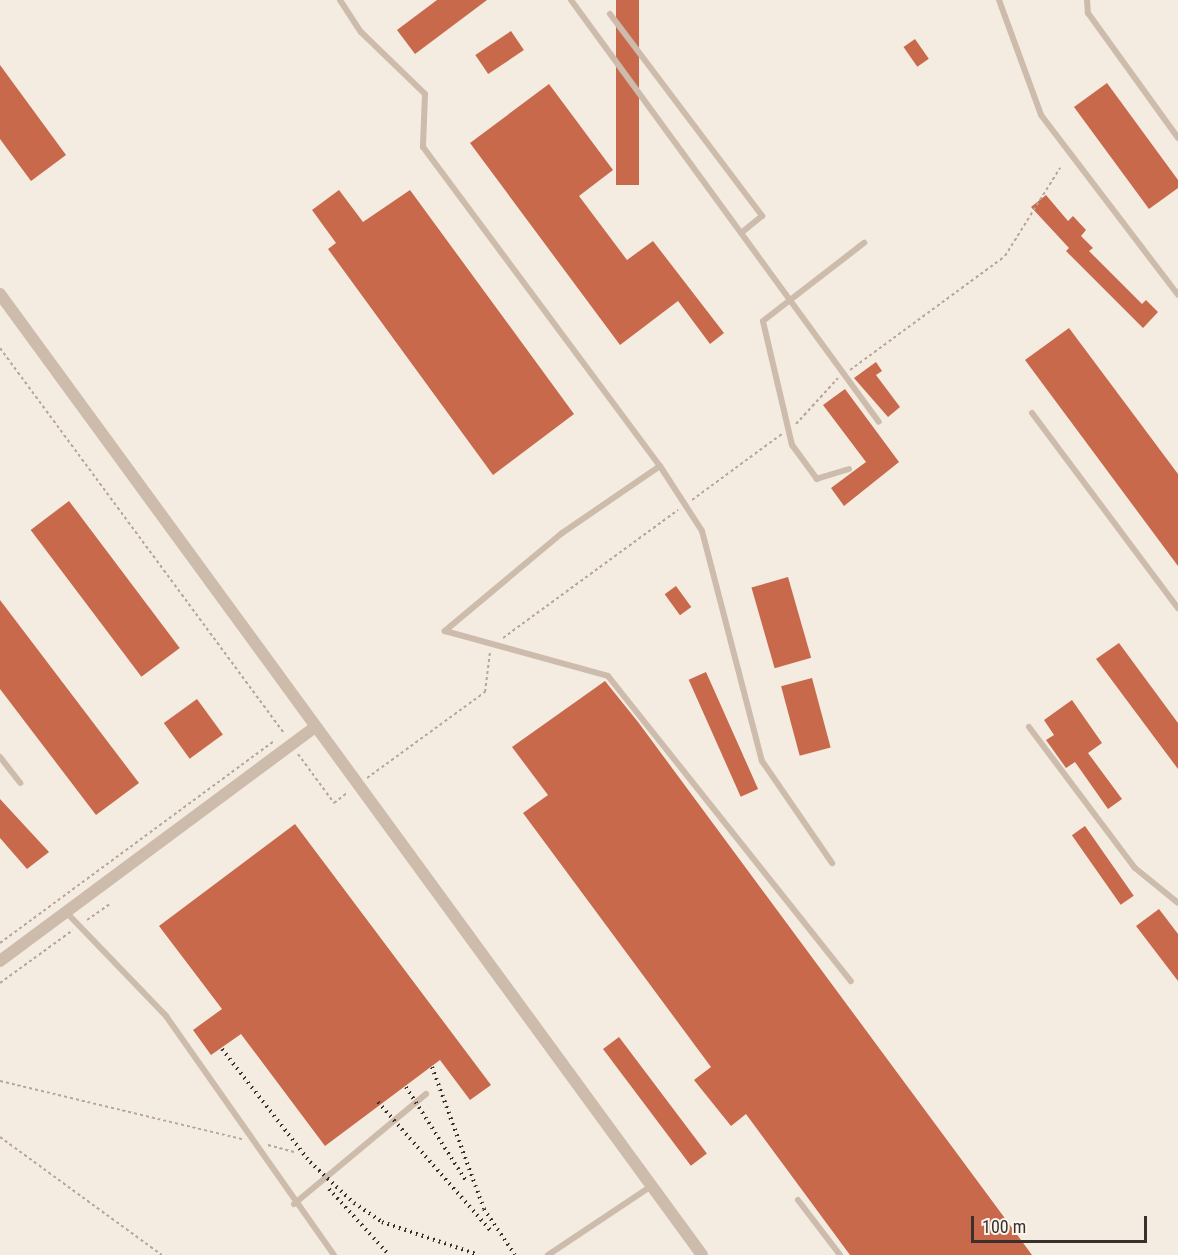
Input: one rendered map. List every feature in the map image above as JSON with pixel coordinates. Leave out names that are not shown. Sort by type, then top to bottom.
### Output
[{"type":"street","points":[[0,294],[650,1187],[702,1255]]},
{"type":"street","points":[[0,961],[288,739],[315,727]]},
{"type":"lane","points":[[340,0],[361,32],[424,94],[423,147],[660,466],[702,531],[762,761],[832,863]]},
{"type":"lane","points":[[571,0],[879,422]]},
{"type":"lane","points":[[999,0],[1041,115],[1178,295]]},
{"type":"lane","points":[[1087,0],[1088,13],[1178,138]]},
{"type":"lane","points":[[610,14],[762,216],[742,232]]},
{"type":"lane","points":[[849,469],[817,480],[792,445],[763,321],[789,297],[864,243]]},
{"type":"lane","points":[[1032,413],[1178,608]]},
{"type":"lane","points":[[660,466],[562,533],[445,631],[608,676],[851,981]]},
{"type":"lane","points":[[1029,727],[1135,868],[1178,903]]},
{"type":"lane","points":[[0,757],[21,783]]},
{"type":"lane","points":[[65,911],[82,923],[166,1016],[294,1204],[334,1255]]},
{"type":"lane","points":[[294,1204],[426,1094]]},
{"type":"lane","points":[[548,1255],[650,1187]]},
{"type":"lane","points":[[798,1200],[840,1255]]},
{"type":"path","points":[[501,640],[811,413],[823,390],[1005,256],[1060,168]]},
{"type":"path","points":[[0,348],[334,803],[352,789]]},
{"type":"path","points":[[362,782],[485,692],[491,647]]},
{"type":"path","points":[[0,943],[288,739]]},
{"type":"path","points":[[0,984],[111,903]]},
{"type":"path","points":[[0,1081],[294,1152]]},
{"type":"path","points":[[0,1137],[162,1255]]},
{"type":"building","points":[[437,0],[487,0],[415,54],[397,30]]},
{"type":"building","points":[[616,0],[639,0],[639,185],[616,185]]},
{"type":"building","points":[[511,31],[524,50],[488,74],[475,55]]},
{"type":"building","points":[[915,39],[929,59],[917,67],[904,47]]},
{"type":"building","points":[[0,65],[66,155],[31,181],[0,139]]},
{"type":"building","points":[[1107,83],[1178,180],[1178,188],[1149,209],[1074,107]]},
{"type":"building","points":[[549,84],[613,170],[579,196],[627,260],[653,241],[724,333],[710,344],[678,301],[620,345],[470,143]]},
{"type":"building","points":[[339,190],[363,222],[410,190],[574,414],[493,475],[328,249],[336,243],[312,210]]},
{"type":"building","points":[[1046,195],[1068,221],[1073,216],[1086,230],[1081,236],[1093,248],[1089,251],[1142,304],[1146,300],[1158,312],[1143,328],[1066,251],[1069,248],[1031,207]]},
{"type":"building","points":[[1069,328],[1178,474],[1178,566],[1025,360]]},
{"type":"building","points":[[876,362],[882,371],[876,375],[900,407],[888,417],[854,378]]},
{"type":"building","points":[[845,389],[899,462],[844,506],[831,488],[866,462],[823,405]]},
{"type":"building","points":[[69,501],[180,648],[141,677],[31,530]]},
{"type":"building","points":[[788,577],[811,658],[775,668],[751,587]]},
{"type":"building","points":[[676,586],[691,607],[680,615],[665,594]]},
{"type":"building","points":[[0,600],[139,783],[96,815],[0,689]]},
{"type":"building","points":[[1119,643],[1178,723],[1178,769],[1096,659]]},
{"type":"building","points":[[706,672],[758,789],[741,797],[689,680]]},
{"type":"building","points":[[812,678],[831,748],[800,756],[781,686]]},
{"type":"building","points":[[605,681],[638,722],[1032,1255],[850,1255],[746,1114],[731,1126],[694,1080],[711,1067],[523,813],[548,795],[512,747]]},
{"type":"building","points":[[197,699],[223,735],[190,759],[164,723]]},
{"type":"building","points":[[1072,700],[1102,743],[1088,753],[1122,799],[1108,809],[1075,762],[1066,768],[1046,740],[1054,735],[1044,720]]},
{"type":"building","points":[[0,799],[49,852],[27,869],[0,838]]},
{"type":"building","points":[[295,824],[491,1085],[470,1100],[440,1060],[325,1146],[241,1034],[211,1055],[193,1030],[222,1009],[159,926]]},
{"type":"building","points":[[1085,826],[1134,896],[1121,905],[1072,835]]},
{"type":"building","points":[[1159,909],[1178,934],[1178,981],[1136,926]]},
{"type":"building","points":[[619,1037],[707,1154],[691,1166],[603,1049]]},
{"type":"railway","points":[[222,1049],[310,1162],[354,1203],[382,1222],[479,1255]]},
{"type":"railway","points":[[432,1067],[484,1209],[515,1255]]},
{"type":"railway","points":[[406,1087],[466,1181]]},
{"type":"railway","points":[[378,1102],[491,1231]]},
{"type":"railway","points":[[329,1189],[389,1255]]}]
